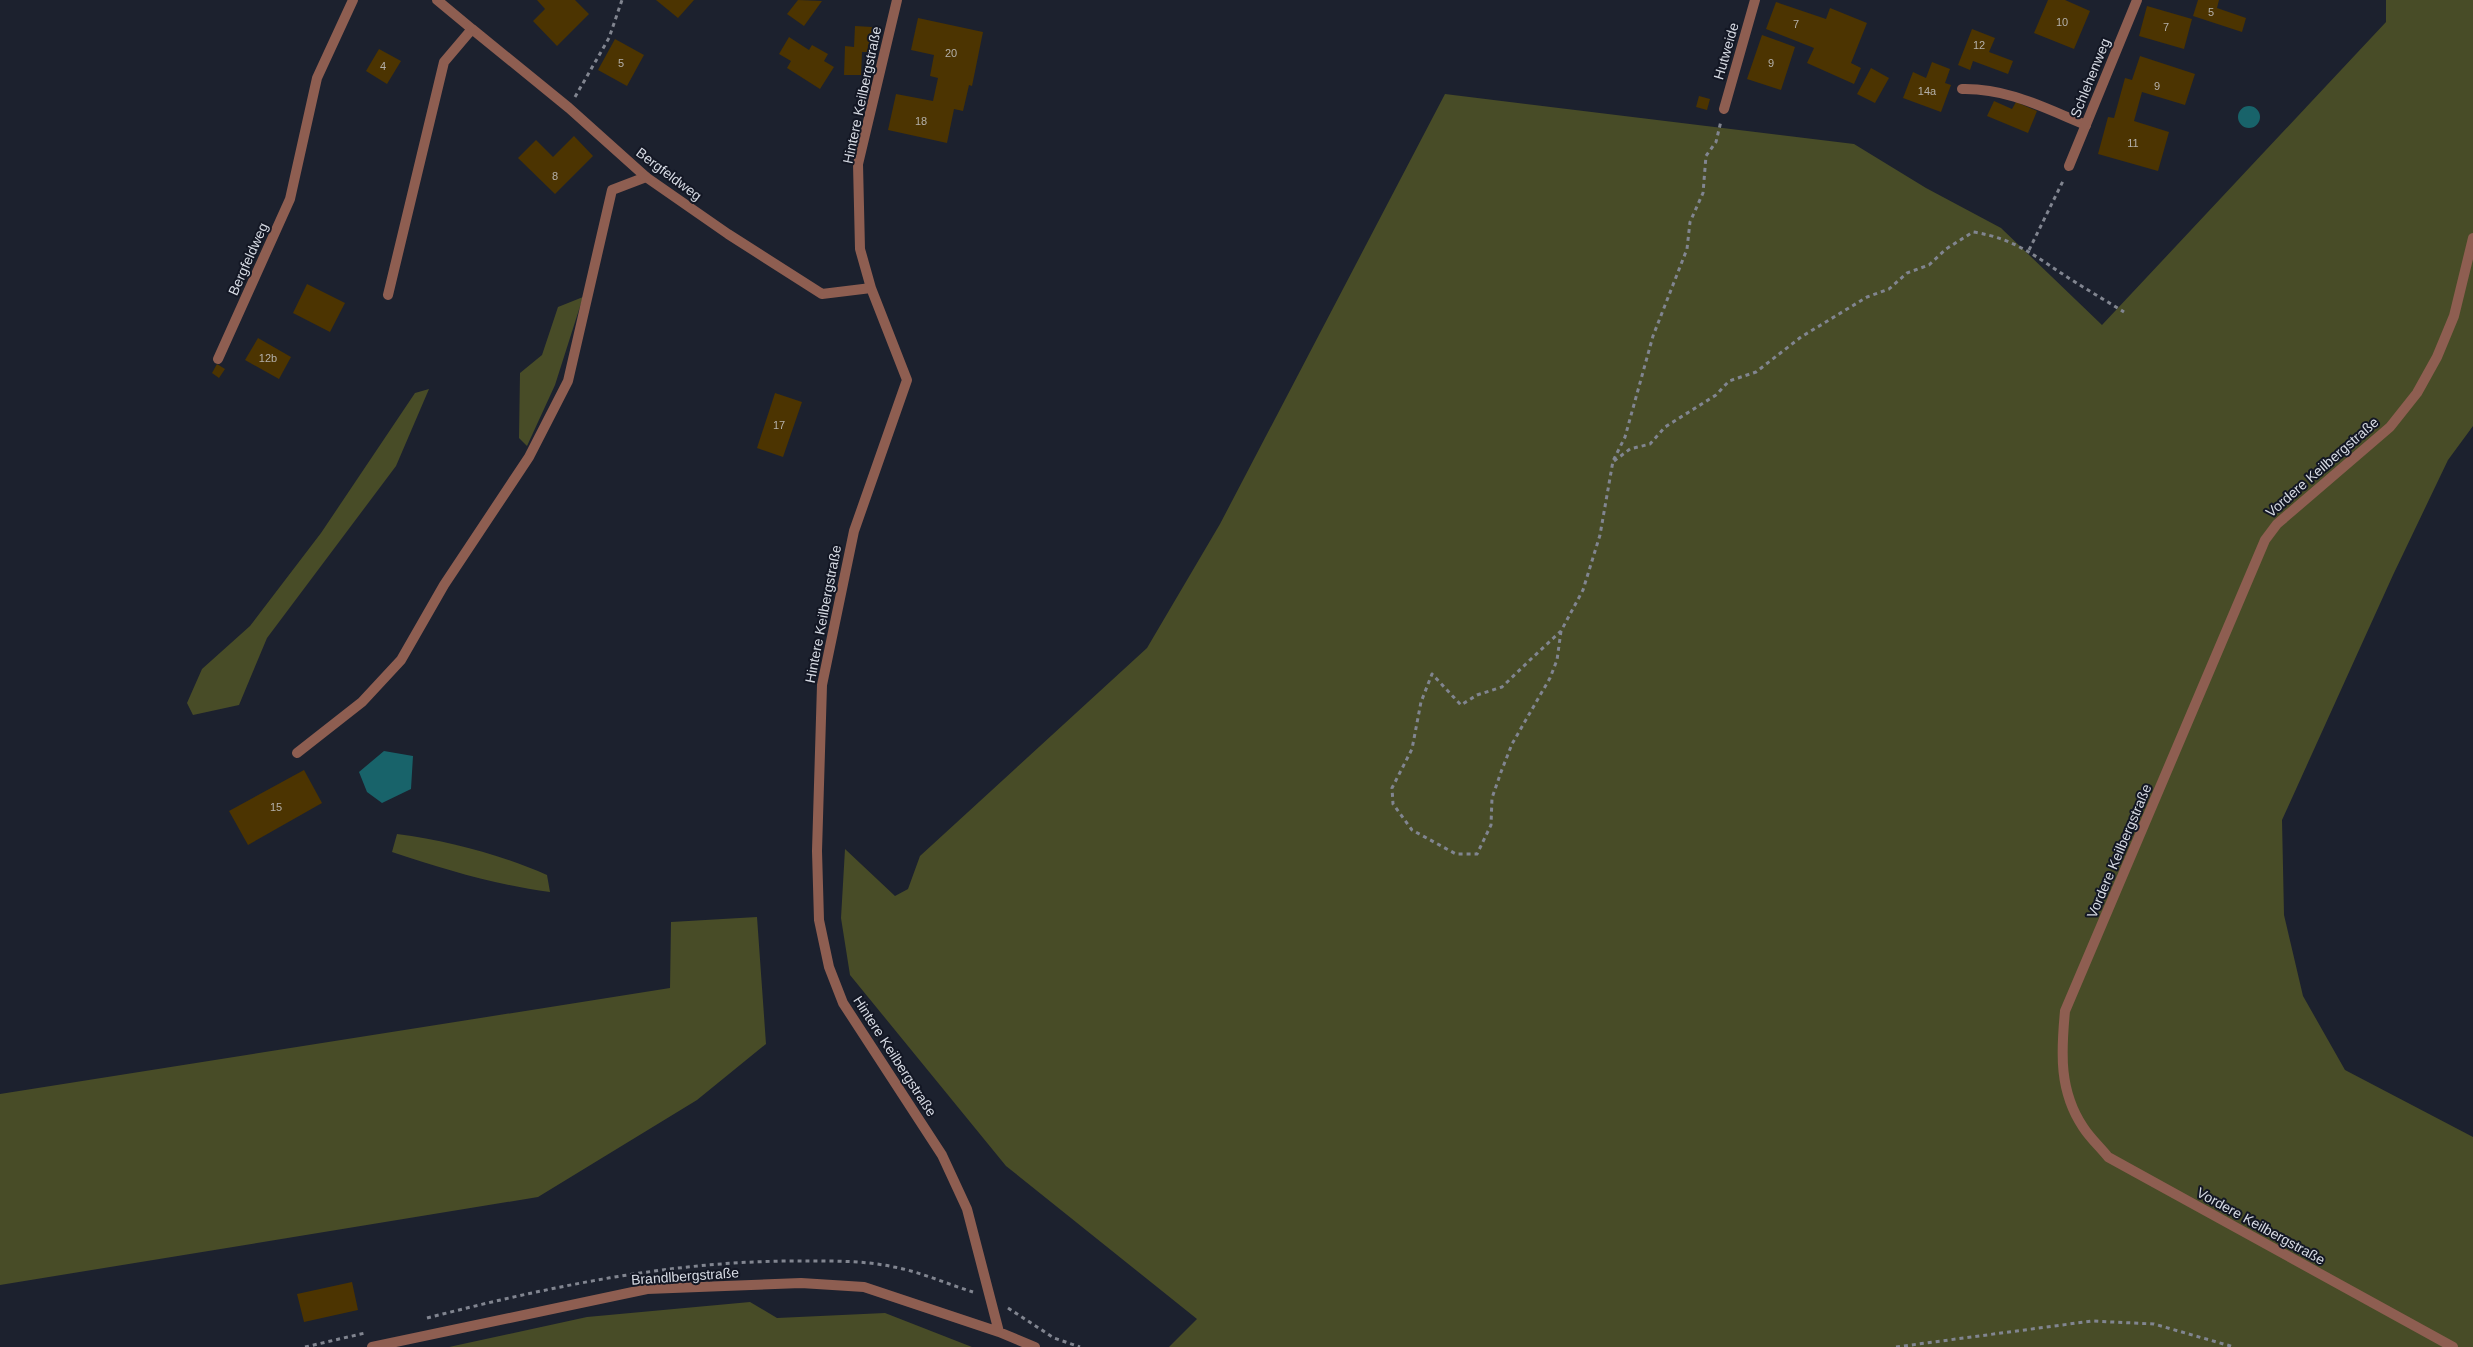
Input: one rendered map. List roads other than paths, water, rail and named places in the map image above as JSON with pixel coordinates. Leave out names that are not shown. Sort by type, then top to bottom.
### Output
[{"type":"street","name":"Bergfeldweg","points":[[218,359],[290,199],[317,78],[353,0]]},
{"type":"street","name":"Bergfeldweg","points":[[437,0],[569,108],[646,177],[728,234],[822,294],[871,288]]},
{"type":"street","name":"Hintere Keilbergstraße","points":[[897,0],[858,164],[860,249],[871,288],[907,380],[854,531],[822,685],[817,852],[819,920],[828,967],[843,1002],[942,1155],[967,1209],[999,1332]]},
{"type":"street","name":"Hutweide","points":[[1724,109],[1755,0]]},
{"type":"street","name":"Schlehenweg","points":[[2069,166],[2137,0]]},
{"type":"street","points":[[388,295],[444,62],[472,28]]},
{"type":"street","points":[[1962,89],[1987,89],[2026,100],[2086,125]]},
{"type":"street","points":[[297,753],[362,702],[401,660],[444,585],[529,457],[568,381],[612,190],[646,177]]},
{"type":"street","name":"Vordere Keilbergstraße","points":[[2453,1347],[2108,1157],[2083,1127],[2067,1094],[2061,1055],[2065,1012],[2265,540],[2277,524],[2390,427],[2417,393],[2437,357],[2454,316],[2473,238]]},
{"type":"street","name":"Brandlbergstraße","points":[[372,1347],[647,1289],[801,1283],[864,1287],[999,1332],[1035,1347]]}]
